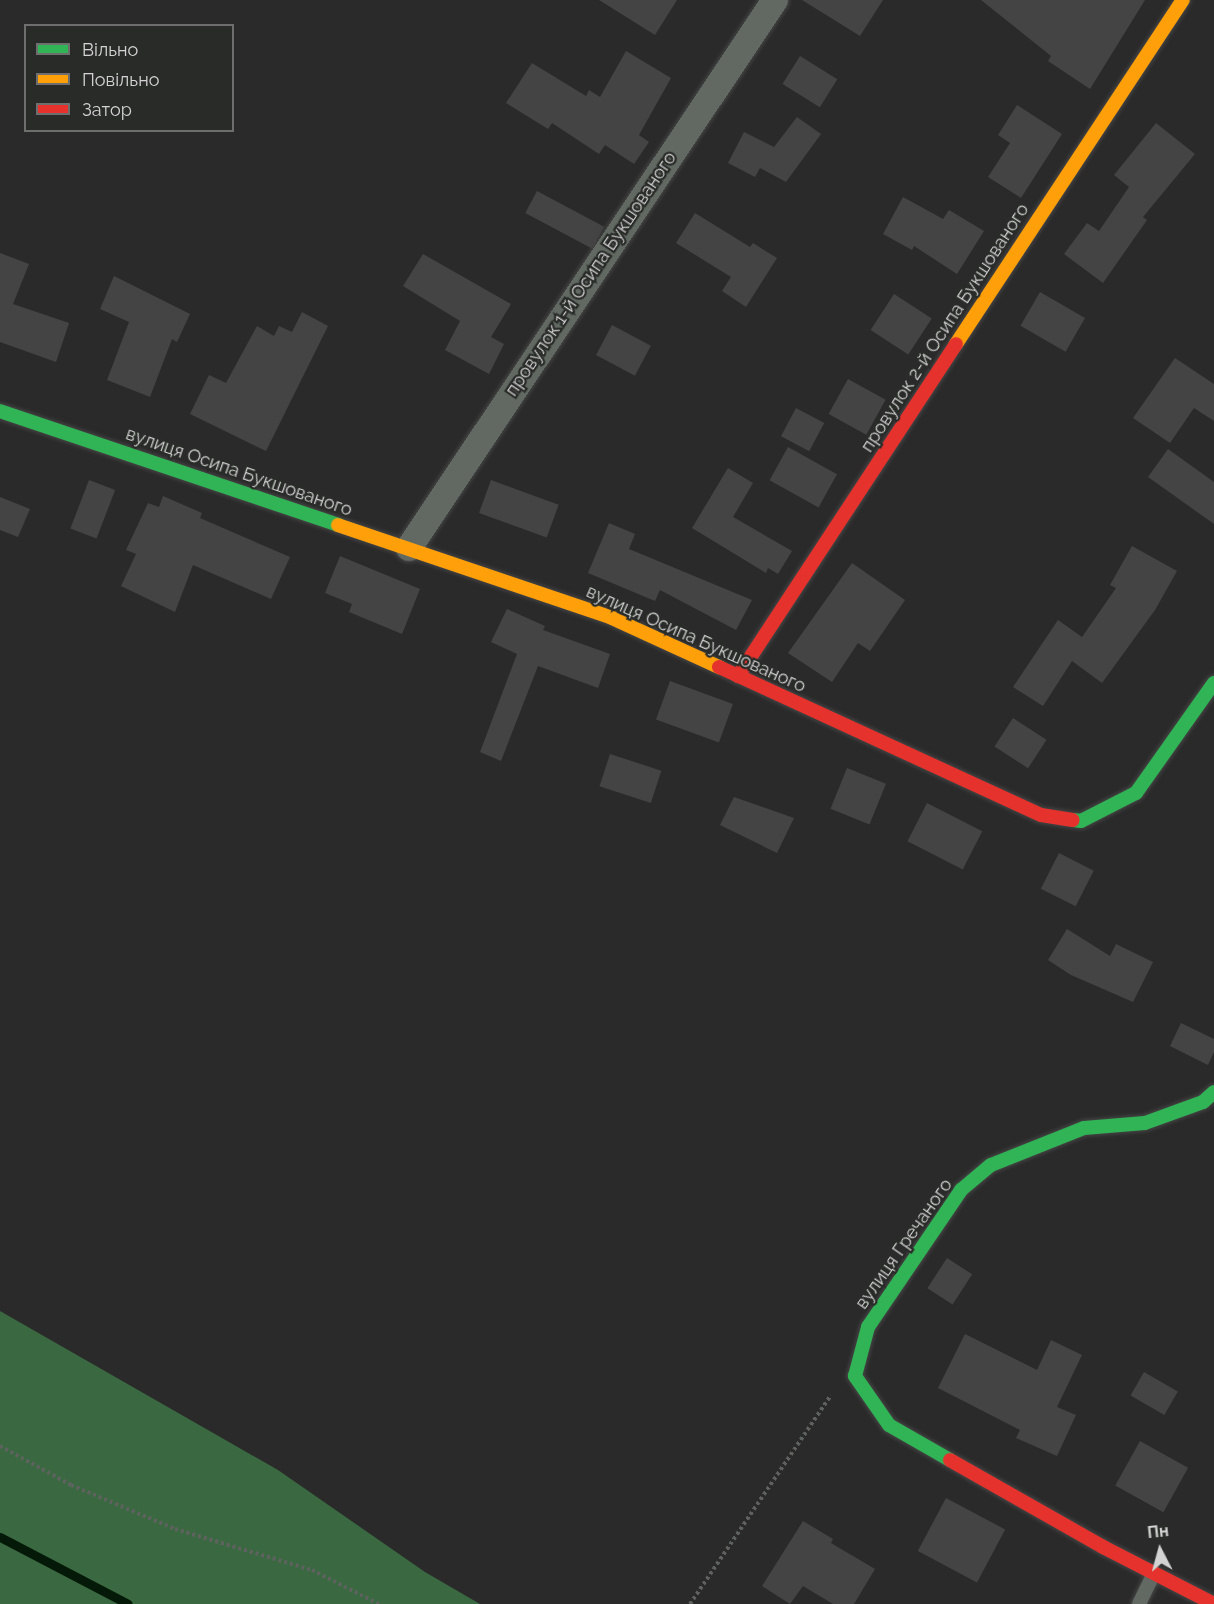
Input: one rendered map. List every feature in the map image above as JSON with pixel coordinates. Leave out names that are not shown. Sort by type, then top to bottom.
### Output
[{"type":"street","name":"провулок 1-й Осипа Букшованого","points":[[409,548],[775,0]]},
{"type":"street","name":"провулок 2-й Осипа Букшованого","points":[[738,675],[1183,0]]},
{"type":"street","name":"вулиця Осипа Букшованого","points":[[0,411],[612,618],[1041,815],[1081,821],[1136,793],[1214,683]]},
{"type":"street","name":"вулиця Гречаного","points":[[855,1376],[868,1327],[961,1190],[991,1165],[1084,1128],[1145,1123],[1203,1102],[1214,1092]]},
{"type":"street","points":[[855,1376],[889,1425],[1154,1574],[1214,1604]]},
{"type":"lane","points":[[1139,1604],[1154,1574]]},
{"type":"path","points":[[690,1604],[825,1401],[855,1376]]},
{"type":"path","points":[[0,1446],[71,1485],[175,1529],[312,1570],[379,1604]]},
{"type":"green space","points":[[0,1311],[278,1470],[425,1572],[480,1604],[0,1604]]},
{"type":"building","points":[[599,0],[677,0],[655,35]]},
{"type":"building","points":[[802,0],[883,0],[860,36]]},
{"type":"building","points":[[981,0],[1145,0],[1090,89],[1048,61],[1051,56]]},
{"type":"building","points":[[626,51],[671,78],[639,135],[649,142],[634,164],[605,145],[599,154],[552,123],[548,129],[506,103],[532,63],[586,96],[589,90],[600,97]]},
{"type":"building","points":[[800,56],[837,79],[820,107],[783,84]]},
{"type":"building","points":[[1017,105],[1062,134],[1021,198],[988,177],[1010,143],[998,135]]},
{"type":"building","points":[[797,117],[821,134],[786,182],[760,168],[755,177],[728,163],[744,132],[774,147]]},
{"type":"building","points":[[1156,123],[1195,154],[1143,217],[1147,220],[1103,283],[1064,254],[1087,223],[1099,231],[1129,187],[1114,175]]},
{"type":"building","points":[[537,191],[604,227],[592,249],[525,213]]},
{"type":"building","points":[[903,197],[943,219],[949,210],[984,231],[957,274],[914,246],[912,250],[883,234]]},
{"type":"building","points":[[695,213],[750,247],[753,243],[777,258],[746,307],[722,291],[731,277],[676,243]]},
{"type":"building","points":[[0,253],[29,264],[13,304],[69,323],[56,362],[0,342]]},
{"type":"building","points":[[423,254],[511,304],[491,337],[504,344],[489,374],[445,350],[460,321],[403,286]]},
{"type":"building","points":[[114,276],[190,314],[177,342],[172,339],[150,397],[107,380],[129,322],[100,309]]},
{"type":"building","points":[[1040,292],[1085,318],[1066,352],[1020,326]]},
{"type":"building","points":[[894,294],[932,319],[908,355],[871,330]]},
{"type":"building","points":[[302,312],[328,326],[266,451],[190,414],[209,375],[226,383],[257,326],[274,336],[279,326],[292,332]]},
{"type":"building","points":[[612,325],[651,346],[635,376],[596,355]]},
{"type":"building","points":[[1175,358],[1214,384],[1214,421],[1194,408],[1170,443],[1133,418]]},
{"type":"building","points":[[848,379],[886,400],[866,435],[829,414]]},
{"type":"building","points":[[796,408],[824,423],[809,451],[781,436]]},
{"type":"building","points":[[788,447],[837,474],[819,507],[770,480]]},
{"type":"building","points":[[1168,449],[1214,482],[1214,524],[1148,477]]},
{"type":"building","points":[[728,468],[753,483],[733,517],[792,551],[778,574],[768,568],[766,573],[692,528]]},
{"type":"building","points":[[89,480],[115,490],[97,539],[70,529]]},
{"type":"building","points":[[491,480],[559,505],[547,538],[479,513]]},
{"type":"building","points":[[163,496],[202,513],[200,518],[290,557],[271,599],[193,565],[175,612],[121,586],[136,554],[126,550],[148,503],[159,507]]},
{"type":"building","points":[[0,497],[30,509],[18,537],[0,530]]},
{"type":"building","points":[[609,523],[635,534],[629,549],[752,600],[736,630],[660,590],[655,601],[588,573]]},
{"type":"building","points":[[1132,546],[1177,571],[1155,610],[1102,683],[1072,661],[1043,706],[1013,687],[1058,620],[1082,637],[1116,588],[1110,585]]},
{"type":"building","points":[[340,556],[420,589],[402,634],[349,612],[352,604],[325,593]]},
{"type":"building","points":[[852,563],[905,600],[870,651],[858,643],[832,682],[788,653]]},
{"type":"building","points":[[507,609],[545,626],[543,630],[610,654],[598,688],[538,666],[501,761],[480,752],[517,654],[491,642]]},
{"type":"building","points":[[670,681],[733,704],[719,742],[656,720]]},
{"type":"building","points":[[1013,718],[1047,740],[1028,768],[994,747]]},
{"type":"building","points":[[610,754],[661,771],[651,803],[599,786]]},
{"type":"building","points":[[847,768],[886,784],[869,825],[831,809]]},
{"type":"building","points":[[734,797],[794,818],[777,853],[720,825]]},
{"type":"building","points":[[927,803],[982,831],[963,869],[907,841]]},
{"type":"building","points":[[1059,853],[1094,871],[1076,906],[1041,889]]},
{"type":"building","points":[[1067,929],[1110,956],[1116,944],[1153,962],[1133,1002],[1071,975],[1048,960]]},
{"type":"building","points":[[1181,1023],[1214,1039],[1214,1052],[1208,1065],[1170,1046]]},
{"type":"building","points":[[947,1258],[972,1274],[953,1305],[927,1288]]},
{"type":"building","points":[[965,1334],[1037,1370],[1051,1340],[1082,1355],[1057,1407],[1076,1415],[1057,1456],[1016,1438],[1020,1430],[938,1388]]},
{"type":"building","points":[[1144,1372],[1178,1392],[1164,1415],[1130,1395]]},
{"type":"building","points":[[1140,1441],[1188,1468],[1163,1512],[1115,1486]]},
{"type":"building","points":[[946,1498],[1005,1529],[977,1582],[918,1551]]},
{"type":"building","points":[[803,1521],[833,1539],[831,1543],[875,1569],[854,1604],[833,1604],[803,1586],[790,1604],[762,1586]]},
{"type":"waterway","points":[[0,1537],[128,1604]]},
{"type":"traffic: fast","points":[[0,411],[338,525]]},
{"type":"traffic: fast","points":[[1073,820],[1081,821],[1136,793],[1214,683]]},
{"type":"traffic: fast","points":[[950,1460],[889,1425],[855,1376],[868,1327],[961,1190],[991,1165],[1084,1128],[1145,1123],[1203,1102],[1214,1092]]},
{"type":"traffic: slow","points":[[956,344],[1183,0]]},
{"type":"traffic: slow","points":[[338,525],[612,618],[719,667]]},
{"type":"traffic: jam","points":[[738,676],[956,344]]},
{"type":"traffic: jam","points":[[719,667],[1041,815],[1073,820]]},
{"type":"traffic: jam","points":[[950,1460],[1103,1547],[1214,1604]]}]
